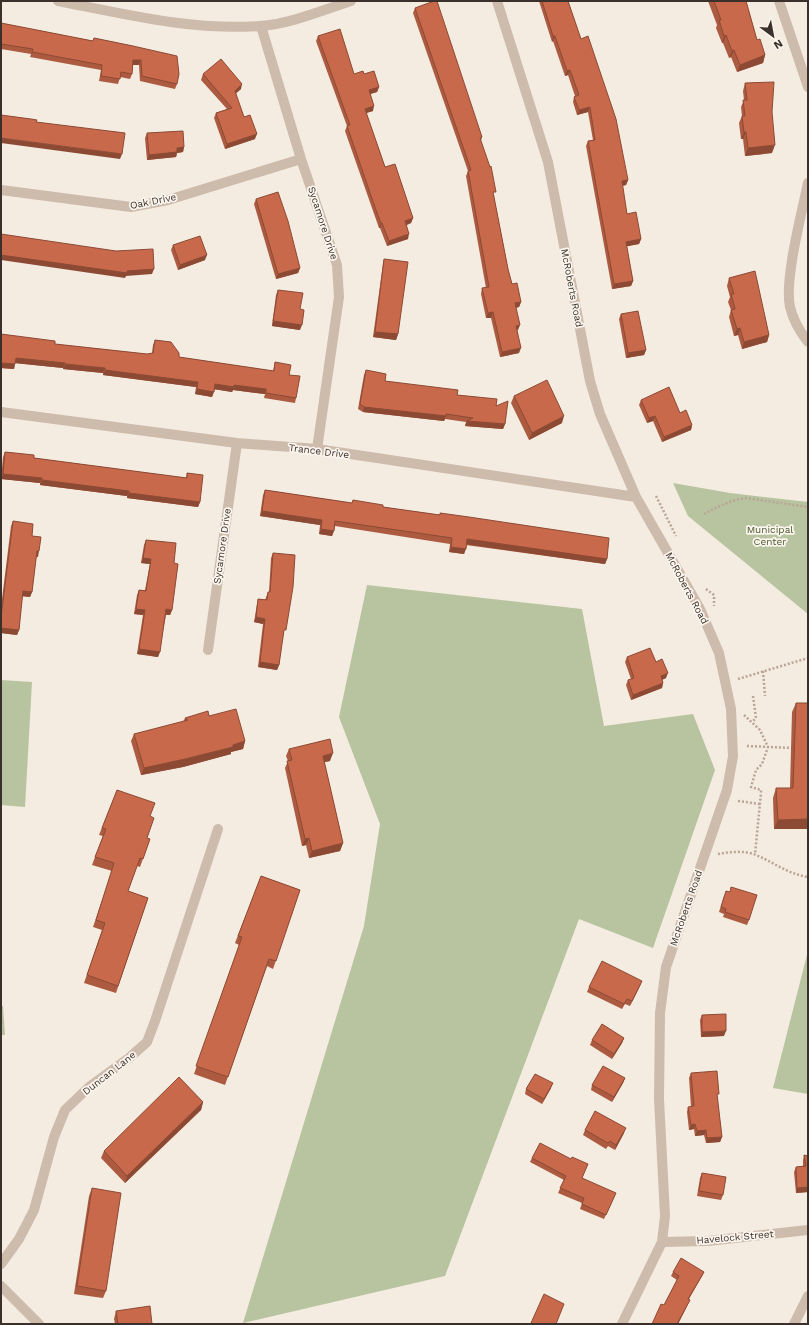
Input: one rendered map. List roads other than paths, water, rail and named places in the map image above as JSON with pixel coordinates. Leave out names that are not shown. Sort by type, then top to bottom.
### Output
[{"type":"street","points":[[58,1],[163,21],[214,26],[261,26],[305,16],[351,1]]},
{"type":"street","name":"McRoberts Road","points":[[496,1],[548,162],[590,381],[600,414],[636,497],[700,609],[719,654],[731,709],[733,756],[727,790],[666,967],[660,1013],[659,1099],[665,1216],[662,1242],[622,1324]]},
{"type":"street","points":[[779,1],[808,87]]},
{"type":"street","name":"Sycamore Drive","points":[[261,26],[301,159],[337,265],[339,297],[317,449]]},
{"type":"street","name":"Oak Drive","points":[[1,190],[131,208],[168,200],[301,159]]},
{"type":"street","points":[[808,183],[789,281],[790,306],[800,333],[808,342]]},
{"type":"street","name":"Trance Drive","points":[[1,412],[237,443],[317,449],[636,497]]},
{"type":"street","name":"Sycamore Drive","points":[[208,650],[237,443]]},
{"type":"street","name":"Duncan Lane","points":[[1,1264],[20,1239],[34,1210],[54,1137],[65,1110],[88,1087],[129,1058],[147,1042],[218,829]]},
{"type":"street","name":"Havelock Street","points":[[662,1242],[708,1241],[808,1230]]},
{"type":"street","points":[[1,1286],[39,1324]]},
{"type":"street","points":[[794,1324],[808,1296]]},
{"type":"park label","name":"Municipal Center","points":[[770,534]]}]
